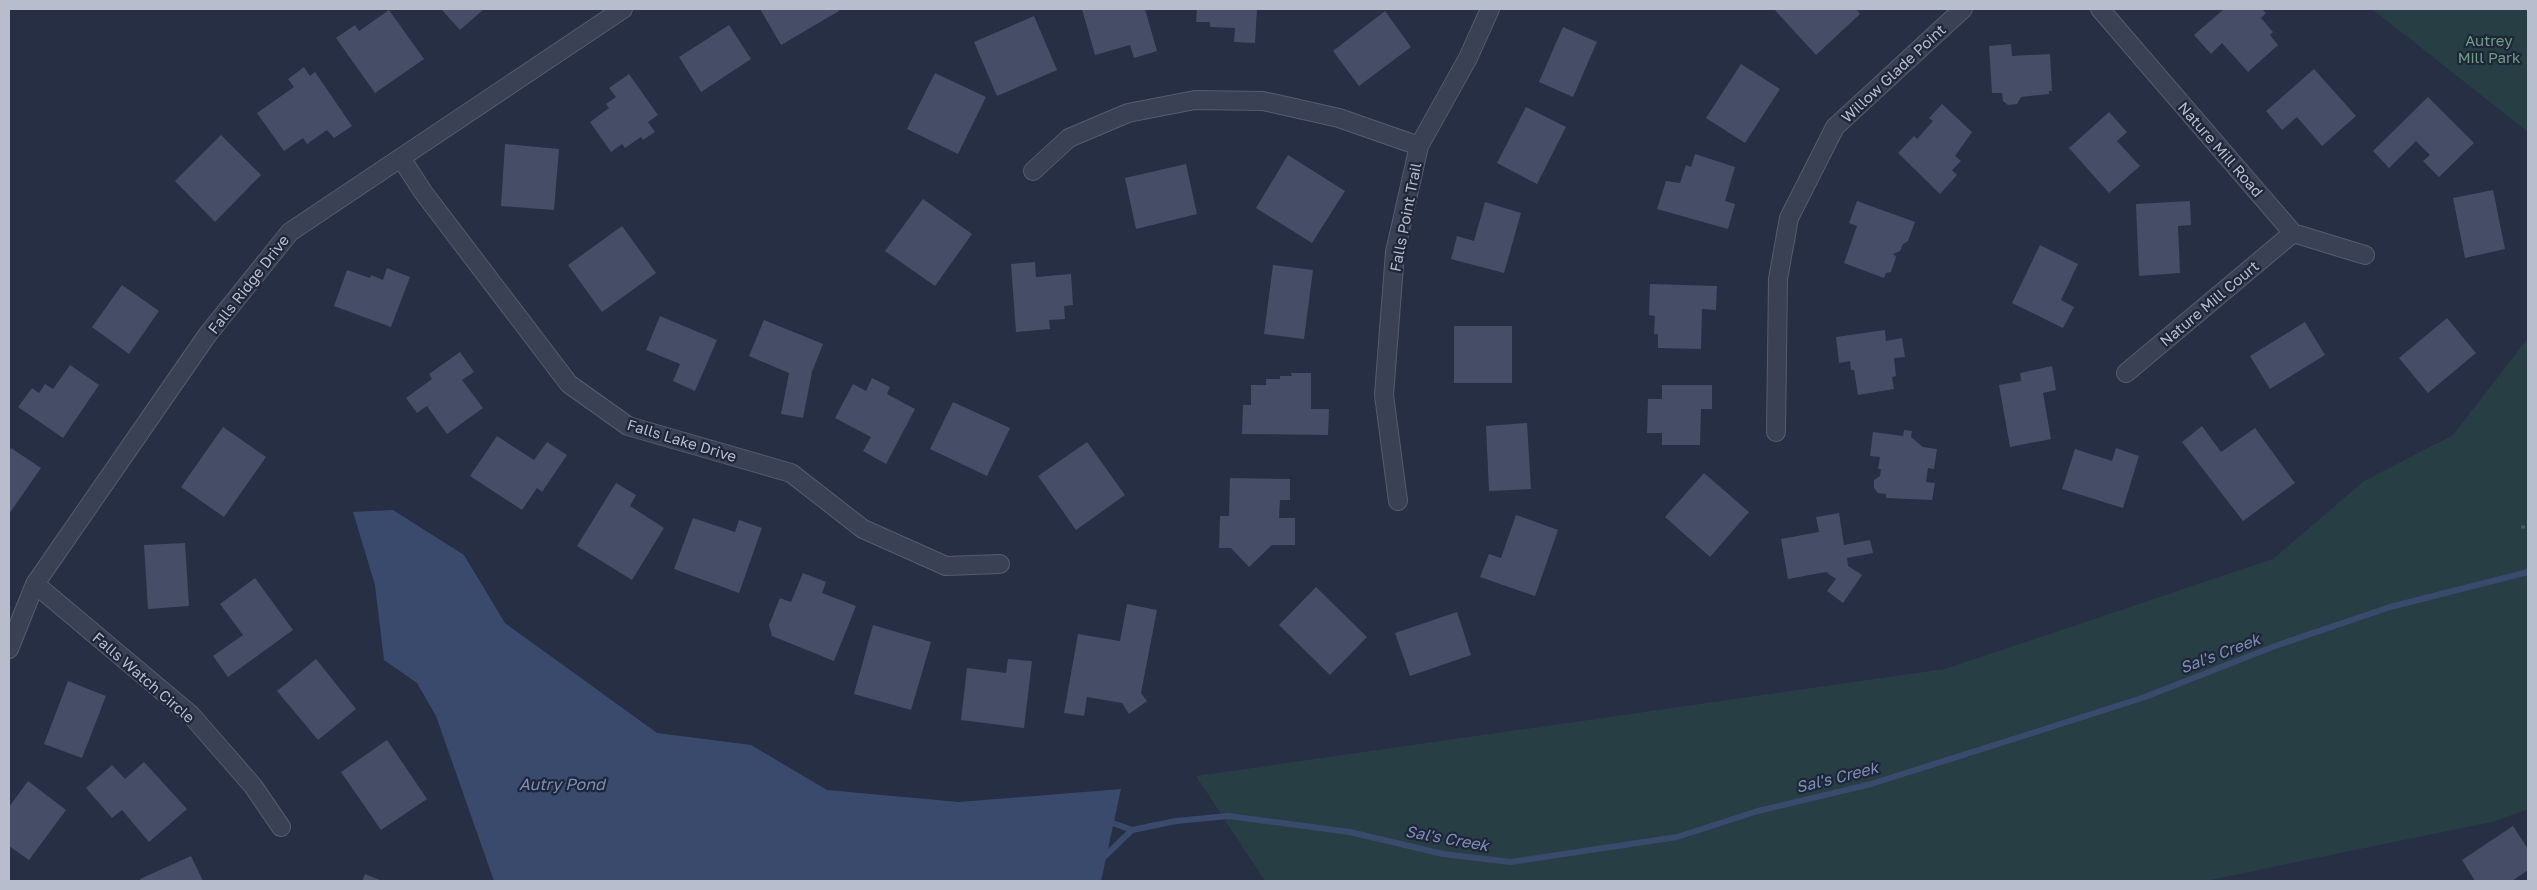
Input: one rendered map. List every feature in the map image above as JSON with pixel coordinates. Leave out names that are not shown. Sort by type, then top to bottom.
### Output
[{"type":"street","name":"Falls Ridge Drive","points":[[9,649],[35,584],[208,334],[290,232],[623,9]]},
{"type":"street","name":"Falls Point Trail","points":[[1398,501],[1384,394],[1395,252],[1419,146],[1468,58],[1490,9]]},
{"type":"street","name":"Willow Glade Point","points":[[1776,432],[1778,279],[1789,218],[1835,127],[1963,9]]},
{"type":"street","name":"Nature Mill Road","points":[[2100,9],[2293,233]]},
{"type":"street","points":[[1032,171],[1069,138],[1128,113],[1196,100],[1263,102],[1339,118],[1419,146]]},
{"type":"street","name":"Falls Lake Drive","points":[[400,158],[423,192],[569,384],[628,426],[791,473],[862,529],[946,566],[1000,564]]},
{"type":"street","points":[[2293,233],[2365,255]]},
{"type":"street","name":"Nature Mill Court","points":[[2126,373],[2293,233]]},
{"type":"street","name":"Falls Watch Circle","points":[[35,584],[191,715],[253,786],[281,827]]},
{"type":"path","points":[[2521,527],[2528,527]]},
{"type":"green space","name":"Autrey Mill Park","points":[[2372,9],[2528,9],[2528,132]]},
{"type":"green space","points":[[2528,338],[2528,809],[2496,821],[2205,881],[1265,881],[1196,776],[1945,669],[2273,559],[2364,481],[2453,435]]},
{"type":"water","name":"Autry Pond","points":[[393,510],[464,555],[505,623],[657,733],[751,745],[827,790],[959,802],[1121,789],[1101,881],[494,881],[436,716],[417,683],[384,660],[375,585],[353,512]]},
{"type":"building","points":[[441,9],[484,9],[460,30]]},
{"type":"building","points":[[760,9],[838,9],[839,11],[781,45]]},
{"type":"building","points":[[1082,9],[1145,9],[1157,51],[1134,58],[1130,45],[1095,55]]},
{"type":"building","points":[[1197,9],[1257,9],[1255,43],[1234,42],[1235,28],[1210,27],[1210,22],[1196,22]]},
{"type":"building","points":[[1774,9],[1856,9],[1860,14],[1816,55]]},
{"type":"building","points":[[2224,9],[2262,9],[2266,13],[2261,18],[2273,32],[2270,35],[2278,45],[2248,72],[2222,43],[2211,54],[2194,35]]},
{"type":"building","points":[[389,10],[424,59],[375,93],[336,38],[355,25],[359,31]]},
{"type":"building","points":[[1385,11],[1411,47],[1359,86],[1333,51]]},
{"type":"building","points":[[1034,16],[1057,70],[997,96],[974,42]]},
{"type":"building","points":[[729,25],[751,59],[701,92],[679,57]]},
{"type":"building","points":[[1563,27],[1597,42],[1573,97],[1539,82]]},
{"type":"building","points":[[2011,44],[2012,56],[2050,54],[2052,91],[2049,91],[2049,94],[2021,97],[2017,104],[2008,105],[2003,101],[2002,93],[1992,93],[1989,46]]},
{"type":"building","points":[[1741,64],[1780,89],[1745,143],[1706,118]]},
{"type":"building","points":[[304,67],[310,76],[315,72],[352,126],[334,138],[327,130],[307,144],[303,138],[284,151],[257,113],[294,87],[288,79]]},
{"type":"building","points":[[2314,69],[2356,116],[2322,146],[2297,117],[2282,130],[2266,111]]},
{"type":"building","points":[[935,73],[986,97],[958,154],[907,129]]},
{"type":"building","points":[[629,74],[658,115],[648,122],[655,132],[643,140],[641,137],[625,148],[622,144],[611,152],[590,122],[609,108],[606,104],[616,97],[609,88]]},
{"type":"building","points":[[2428,97],[2474,143],[2439,177],[2423,161],[2430,155],[2416,141],[2389,168],[2373,151]]},
{"type":"building","points":[[1942,104],[1972,132],[1955,156],[1961,161],[1952,170],[1957,175],[1940,194],[1898,153],[1914,136],[1917,139],[1933,121],[1929,118]]},
{"type":"building","points":[[1526,107],[1566,127],[1537,184],[1497,163]]},
{"type":"building","points":[[2109,112],[2127,132],[2117,141],[2140,166],[2109,193],[2069,148]]},
{"type":"building","points":[[221,135],[261,175],[215,222],[175,181]]},
{"type":"building","points":[[505,144],[559,149],[554,210],[501,206]]},
{"type":"building","points":[[1695,154],[1735,167],[1725,201],[1735,204],[1728,229],[1657,209],[1666,181],[1680,183],[1686,165],[1691,167]]},
{"type":"building","points":[[1288,155],[1345,191],[1312,243],[1256,208]]},
{"type":"building","points":[[1186,164],[1197,214],[1136,229],[1125,178]]},
{"type":"building","points":[[2493,190],[2505,249],[2465,258],[2453,198]]},
{"type":"building","points":[[923,199],[972,234],[935,286],[885,251]]},
{"type":"building","points":[[1857,201],[1915,222],[1908,241],[1903,244],[1900,251],[1893,254],[1896,257],[1891,272],[1886,273],[1884,278],[1844,263],[1857,226],[1849,223]]},
{"type":"building","points":[[2190,201],[2191,225],[2178,226],[2180,273],[2139,276],[2136,204]]},
{"type":"building","points":[[1485,202],[1521,213],[1504,273],[1451,259],[1457,236],[1474,241]]},
{"type":"building","points":[[622,226],[656,273],[602,312],[568,265]]},
{"type":"building","points":[[2040,245],[2078,264],[2061,300],[2074,307],[2063,328],[2012,303]]},
{"type":"building","points":[[1035,262],[1036,277],[1071,274],[1073,305],[1064,306],[1065,319],[1049,320],[1050,329],[1016,332],[1011,264]]},
{"type":"building","points":[[1273,265],[1313,270],[1304,339],[1264,334]]},
{"type":"building","points":[[387,268],[410,277],[391,327],[334,306],[347,270],[370,278],[371,275],[383,280]]},
{"type":"building","points":[[1650,284],[1717,286],[1716,310],[1702,309],[1701,349],[1658,348],[1658,334],[1654,334],[1655,316],[1649,315]]},
{"type":"building","points":[[122,285],[159,311],[129,354],[92,327]]},
{"type":"building","points":[[660,316],[717,340],[695,391],[673,381],[680,364],[646,350]]},
{"type":"building","points":[[2447,318],[2476,353],[2428,393],[2399,358]]},
{"type":"building","points":[[764,320],[823,344],[812,372],[803,418],[781,414],[789,373],[749,356]]},
{"type":"building","points":[[2305,322],[2325,355],[2270,389],[2250,356]]},
{"type":"building","points":[[1454,326],[1512,326],[1512,383],[1454,383]]},
{"type":"building","points":[[1885,330],[1886,341],[1902,338],[1905,357],[1894,358],[1896,376],[1892,377],[1894,389],[1858,395],[1854,370],[1851,370],[1850,361],[1839,363],[1836,337]]},
{"type":"building","points":[[460,352],[474,372],[462,380],[483,408],[447,434],[427,406],[417,413],[406,398],[432,379],[429,374]]},
{"type":"building","points":[[70,365],[99,385],[63,438],[18,407],[32,388],[39,393],[45,384],[53,389]]},
{"type":"building","points":[[2052,366],[2056,390],[2043,393],[2051,439],[2010,447],[1999,385],[2021,381],[2020,373]]},
{"type":"building","points":[[1291,373],[1311,373],[1311,409],[1329,409],[1328,435],[1242,434],[1243,405],[1251,405],[1251,385],[1266,385],[1266,379],[1280,379],[1280,376],[1292,376]]},
{"type":"building","points":[[872,378],[890,387],[887,394],[915,409],[886,464],[863,451],[871,437],[835,418],[853,384],[866,391]]},
{"type":"building","points":[[1662,385],[1712,385],[1712,409],[1701,409],[1700,445],[1662,445],[1662,433],[1647,433],[1648,399],[1662,399]]},
{"type":"building","points":[[953,402],[1010,428],[987,476],[930,449]]},
{"type":"building","points":[[1527,423],[1531,489],[1489,491],[1486,426]]},
{"type":"building","points":[[2202,426],[2221,452],[2255,428],[2295,483],[2243,521],[2182,442]]},
{"type":"building","points":[[223,427],[266,457],[224,517],[181,487]]},
{"type":"building","points":[[1904,430],[1912,431],[1911,437],[1923,447],[1937,449],[1934,469],[1928,468],[1926,482],[1935,483],[1932,500],[1886,498],[1886,494],[1878,493],[1874,488],[1874,480],[1880,476],[1881,469],[1878,469],[1880,457],[1870,456],[1873,432],[1903,436]]},
{"type":"building","points":[[497,436],[534,460],[547,442],[567,455],[542,492],[537,488],[522,510],[470,476]]},
{"type":"building","points":[[1087,442],[1125,495],[1076,530],[1038,476]]},
{"type":"building","points":[[11,448],[41,468],[9,514],[9,452]]},
{"type":"building","points":[[2116,448],[2139,456],[2123,508],[2062,489],[2075,449],[2112,461]]},
{"type":"building","points":[[1704,473],[1749,512],[1710,557],[1665,517]]},
{"type":"building","points":[[1230,478],[1290,479],[1290,500],[1280,500],[1279,518],[1295,518],[1295,545],[1272,545],[1249,567],[1231,548],[1219,548],[1220,516],[1229,516]]},
{"type":"building","points":[[616,483],[636,495],[630,506],[664,528],[632,580],[577,546]]},
{"type":"building","points":[[1839,513],[1844,545],[1870,540],[1873,553],[1847,558],[1848,566],[1862,575],[1843,603],[1827,591],[1836,579],[1826,572],[1788,579],[1781,539],[1819,532],[1816,517]]},
{"type":"building","points":[[1516,515],[1558,530],[1535,596],[1480,577],[1489,554],[1501,558]]},
{"type":"building","points":[[693,518],[735,532],[739,520],[762,528],[739,593],[674,569]]},
{"type":"building","points":[[185,543],[189,606],[148,609],[144,545]]},
{"type":"building","points":[[803,573],[826,582],[822,593],[856,606],[834,661],[772,636],[769,625],[780,598],[791,602]]},
{"type":"building","points":[[255,578],[293,630],[228,677],[213,656],[243,635],[220,604]]},
{"type":"building","points":[[1316,587],[1367,637],[1330,675],[1279,625]]},
{"type":"building","points":[[1127,604],[1157,610],[1141,693],[1147,701],[1129,714],[1122,703],[1087,697],[1084,716],[1064,713],[1078,634],[1120,641]]},
{"type":"building","points":[[1457,612],[1471,655],[1410,676],[1395,633]]},
{"type":"building","points":[[873,625],[931,642],[911,710],[854,694]]},
{"type":"building","points":[[316,659],[356,709],[318,740],[277,691]]},
{"type":"building","points":[[1008,659],[1032,661],[1024,728],[961,720],[967,668],[1006,673]]},
{"type":"building","points":[[68,681],[106,696],[82,758],[44,744]]},
{"type":"building","points":[[387,740],[427,799],[381,830],[341,772]]},
{"type":"building","points":[[144,762],[187,809],[149,842],[122,810],[112,818],[86,788],[112,765],[125,779]]},
{"type":"building","points":[[28,781],[66,810],[29,860],[9,846],[9,807]]},
{"type":"building","points":[[2513,826],[2528,849],[2528,870],[2512,881],[2475,881],[2462,860]]},
{"type":"building","points":[[191,856],[203,881],[141,881],[140,879]]},
{"type":"building","points":[[365,874],[382,881],[362,881]]},
{"type":"waterway","name":"Sal's Creek","points":[[1132,830],[1176,821],[1228,816],[1350,832],[1443,854],[1511,862],[1677,837],[1758,811],[1871,784],[2145,697],[2275,646],[2390,607],[2528,572]]},
{"type":"waterway","points":[[1107,821],[1132,830]]},
{"type":"waterway","points":[[1102,859],[1132,830]]}]
